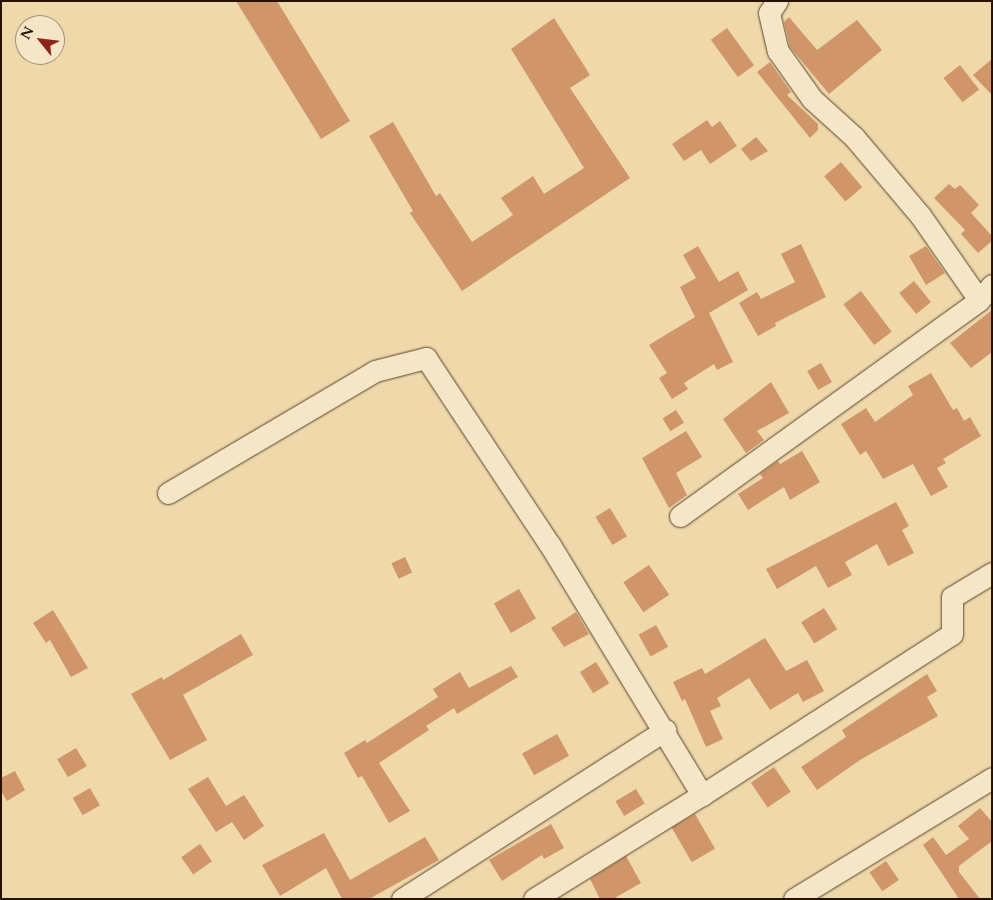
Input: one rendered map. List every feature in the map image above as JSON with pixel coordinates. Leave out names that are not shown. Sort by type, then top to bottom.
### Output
[{"type":"street","points":[[680,516],[985,292],[854,137],[812,99],[778,51],[769,13],[777,1]]},
{"type":"street","points":[[168,493],[375,371],[426,358],[550,545],[665,730],[702,794]]},
{"type":"street","points":[[534,899],[952,634],[952,597],[992,573]]},
{"type":"street","points":[[402,899],[665,730]]},
{"type":"street","points":[[794,899],[992,778]]},
{"type":"building","points":[[236,1],[277,1],[350,121],[321,139]]},
{"type":"building","points":[[789,17],[817,50],[857,20],[882,50],[829,94],[790,47],[784,22]]},
{"type":"building","points":[[554,18],[590,75],[570,88],[630,178],[462,291],[410,213],[413,211],[369,136],[393,122],[436,196],[440,193],[472,242],[513,215],[501,198],[533,176],[544,194],[584,168],[511,49]]},
{"type":"building","points":[[727,28],[754,65],[738,77],[711,40]]},
{"type":"building","points":[[992,59],[992,95],[973,75]]},
{"type":"building","points":[[770,62],[791,92],[787,95],[818,124],[818,130],[810,138],[757,72]]},
{"type":"building","points":[[960,65],[979,89],[963,102],[943,78]]},
{"type":"building","points":[[707,120],[712,127],[720,121],[737,146],[710,164],[701,150],[684,161],[672,144]]},
{"type":"building","points":[[756,137],[768,151],[751,161],[741,149]]},
{"type":"building","points":[[841,162],[862,187],[845,201],[824,176]]},
{"type":"building","points":[[949,184],[955,189],[960,185],[979,205],[971,213],[992,236],[992,241],[978,253],[961,234],[965,230],[934,198]]},
{"type":"building","points":[[801,244],[826,297],[775,323],[776,326],[758,336],[739,303],[757,292],[761,299],[795,282],[781,254]]},
{"type":"building","points":[[698,246],[719,282],[738,271],[748,290],[709,313],[733,362],[717,370],[714,364],[684,383],[688,389],[672,399],[659,378],[667,373],[649,345],[695,317],[680,287],[696,278],[683,255]]},
{"type":"building","points":[[926,246],[945,273],[926,285],[909,256]]},
{"type":"building","points":[[914,281],[931,302],[916,314],[899,293]]},
{"type":"building","points":[[861,291],[892,332],[874,345],[843,304]]},
{"type":"building","points":[[992,310],[992,352],[971,368],[950,343]]},
{"type":"building","points":[[821,363],[832,382],[818,390],[807,371]]},
{"type":"building","points":[[931,373],[953,410],[957,408],[964,421],[970,417],[981,436],[943,459],[946,463],[937,468],[948,487],[931,496],[913,464],[883,479],[866,451],[860,455],[841,424],[866,408],[875,422],[913,395],[908,386]]},
{"type":"building","points":[[771,382],[789,413],[757,431],[764,440],[746,453],[723,419]]},
{"type":"building","points":[[676,410],[684,423],[670,431],[662,418]]},
{"type":"building","points":[[686,431],[702,457],[676,473],[687,495],[669,508],[642,458]]},
{"type":"building","points":[[802,451],[820,482],[790,500],[784,487],[748,510],[738,494],[763,478],[760,474],[778,461],[780,464]]},
{"type":"building","points":[[896,502],[909,526],[902,530],[914,553],[888,566],[877,544],[845,562],[852,575],[828,588],[816,566],[777,589],[766,569]]},
{"type":"building","points":[[610,508],[627,536],[612,545],[595,517]]},
{"type":"building","points":[[405,557],[412,572],[399,579],[391,563]]},
{"type":"building","points":[[649,565],[669,595],[643,612],[623,582]]},
{"type":"building","points":[[519,589],[536,618],[511,633],[494,604]]},
{"type":"building","points":[[824,608],[837,629],[814,644],[801,622]]},
{"type":"building","points":[[53,610],[88,668],[71,677],[50,640],[46,643],[33,623]]},
{"type":"building","points":[[576,612],[589,634],[564,647],[551,628]]},
{"type":"building","points":[[656,625],[668,647],[651,657],[639,635]]},
{"type":"building","points":[[241,634],[253,655],[183,695],[207,740],[170,760],[131,694],[162,677],[163,680]]},
{"type":"building","points":[[765,638],[786,671],[807,660],[824,691],[803,702],[798,693],[770,710],[749,678],[717,698],[721,706],[710,711],[723,739],[706,747],[685,699],[682,701],[673,682],[702,668],[705,674]]},
{"type":"building","points":[[596,662],[609,683],[593,693],[580,672]]},
{"type":"building","points":[[511,666],[518,677],[457,714],[454,708],[426,726],[429,730],[379,763],[410,811],[389,823],[362,776],[358,778],[344,753],[365,740],[367,743],[438,697],[433,689],[460,672],[469,688]]},
{"type":"building","points":[[927,674],[937,691],[927,697],[938,716],[860,760],[817,790],[801,767],[846,737],[842,730]]},
{"type":"building","points":[[557,734],[569,756],[534,775],[522,753]]},
{"type":"building","points":[[76,748],[87,766],[68,777],[57,759]]},
{"type":"building","points":[[774,767],[791,792],[768,808],[751,783]]},
{"type":"building","points":[[15,771],[25,790],[7,801],[1,791],[1,778]]},
{"type":"building","points":[[208,777],[226,806],[244,795],[264,826],[244,840],[232,822],[216,832],[188,789]]},
{"type":"building","points":[[90,788],[100,805],[83,815],[73,798]]},
{"type":"building","points":[[636,789],[645,804],[624,816],[615,801]]},
{"type":"building","points":[[980,808],[992,822],[992,841],[959,866],[959,872],[980,899],[959,899],[923,845],[933,837],[946,855],[969,839],[958,826]]},
{"type":"building","points":[[695,814],[715,849],[692,862],[672,828]]},
{"type":"building","points":[[551,824],[564,848],[544,859],[542,855],[502,881],[489,860]]},
{"type":"building","points":[[324,833],[350,880],[425,837],[439,860],[369,899],[342,899],[326,868],[280,896],[262,865]]},
{"type":"building","points":[[200,844],[212,861],[193,874],[181,857]]},
{"type":"building","points":[[626,856],[641,883],[613,899],[600,899],[590,879]]},
{"type":"building","points":[[886,861],[899,880],[882,891],[869,872]]}]
